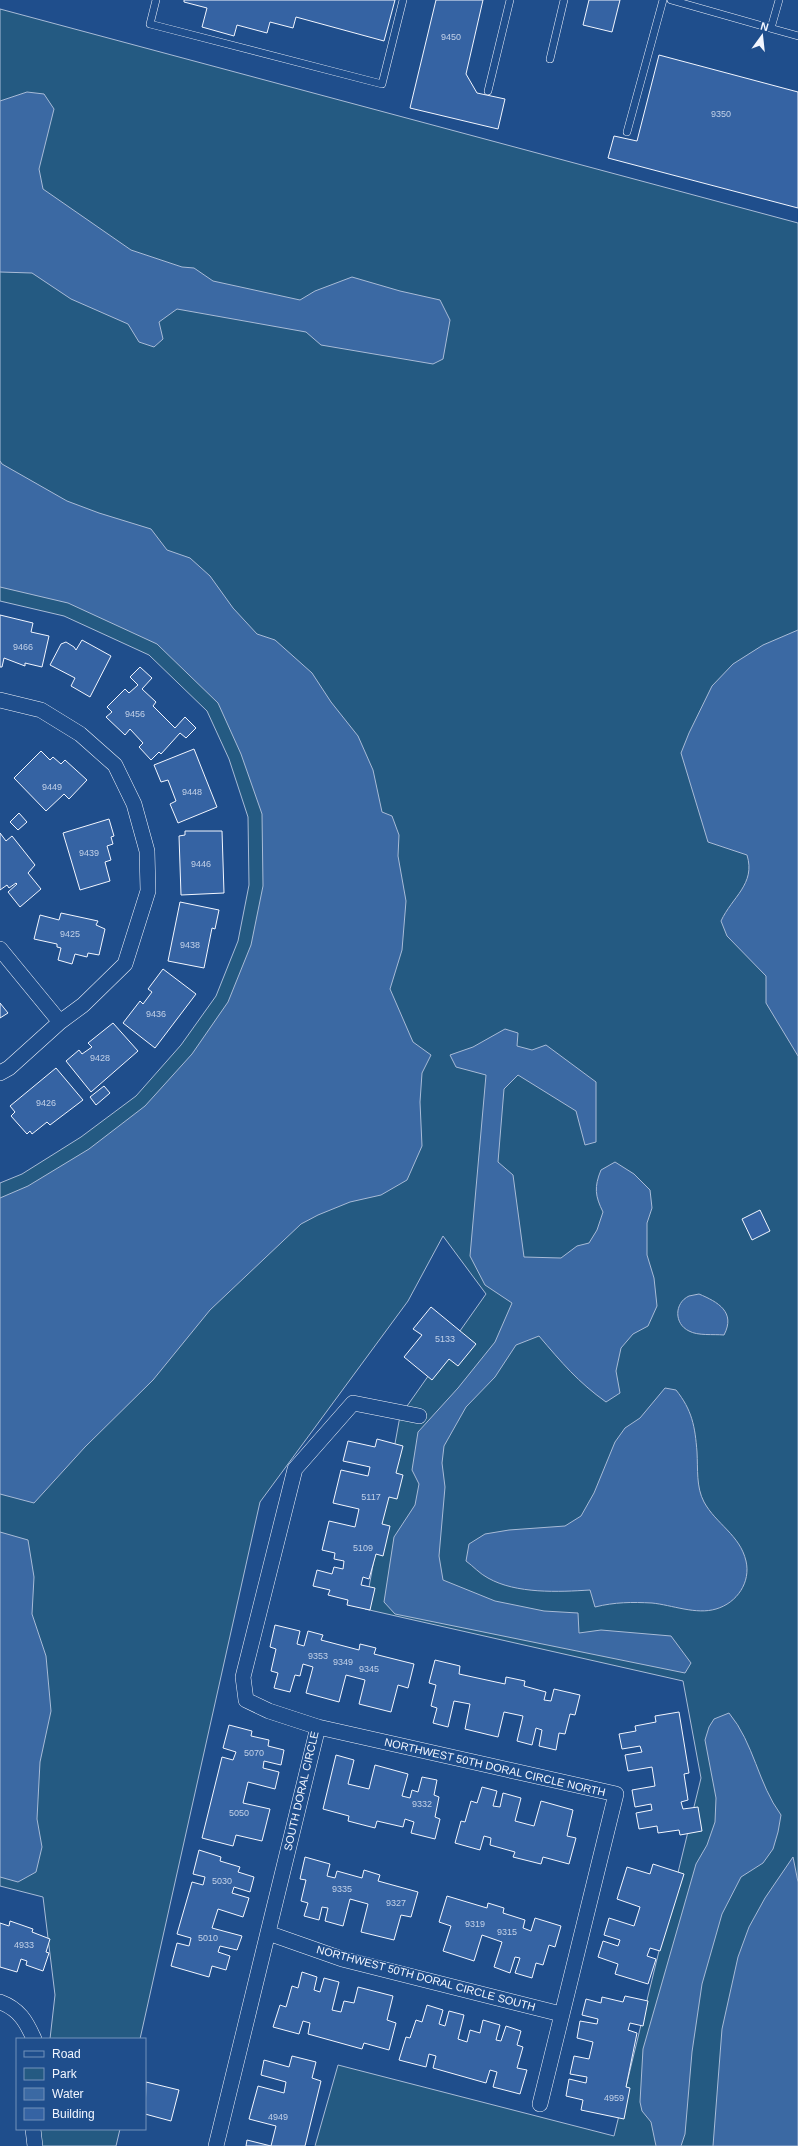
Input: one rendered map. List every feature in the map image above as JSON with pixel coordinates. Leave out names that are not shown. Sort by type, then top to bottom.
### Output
[{"type":"street","points":[[0,700],[41,710],[80,734],[115,765],[134,804],[148,851],[148,891],[125,964],[83,1006],[60,1022],[8,1068],[0,1073]]},
{"type":"street","points":[[0,949],[60,1022]]},
{"type":"street","name":"SOUTH DORAL CIRCLE","points":[[216,2146],[318,1727],[269,1712],[246,1700],[243,1677],[294,1469],[353,1403],[418,1416]]},
{"type":"street","name":"NORTHWEST 50TH DORAL CIRCLE NORTH","points":[[318,1727],[616,1794],[561,2014]]},
{"type":"street","name":"NORTHWEST 50TH DORAL CIRCLE SOUTH","points":[[268,1933],[342,1959],[561,2014]]},
{"type":"street","points":[[0,2002],[9,2005],[26,2021],[34,2038]]},
{"type":"street","points":[[540,2104],[561,2014]]},
{"type":"street","points":[[34,2130],[35,2146]]},
{"type":"lane","points":[[156,0],[150,24],[382,84],[403,0]]},
{"type":"lane","points":[[488,91],[510,0]]},
{"type":"lane","points":[[550,59],[564,0]]},
{"type":"lane","points":[[627,132],[663,0]]},
{"type":"lane","points":[[671,0],[798,36]]},
{"type":"lane","points":[[771,28],[779,0]]},
{"type":"green space","points":[[0,9],[798,223],[798,2146],[315,2146],[338,2065],[614,2136],[701,1778],[683,1681],[365,1609],[400,1416],[486,1294],[443,1236],[408,1301],[260,1502],[140,2038],[50,2038],[55,1995],[43,1897],[0,1886],[0,1183],[22,1174],[81,1137],[136,1096],[181,1045],[216,996],[238,941],[249,885],[248,817],[229,759],[207,711],[149,655],[64,616],[0,601]]},
{"type":"green space","points":[[40,2130],[120,2130],[116,2146],[39,2146]]},
{"type":"water","points":[[27,92],[44,94],[54,109],[39,169],[43,189],[131,250],[182,267],[194,268],[213,281],[300,300],[315,291],[352,277],[400,291],[440,300],[450,320],[443,359],[433,364],[321,345],[306,332],[177,309],[159,322],[163,339],[154,347],[139,342],[128,324],[71,299],[32,273],[0,272],[0,101]]},
{"type":"water","points":[[0,461],[2,464],[67,501],[99,513],[151,529],[167,550],[190,558],[210,576],[233,608],[257,634],[275,640],[312,673],[331,702],[358,736],[373,770],[382,812],[392,816],[399,835],[398,856],[406,901],[402,950],[390,989],[413,1042],[431,1055],[422,1073],[420,1102],[422,1146],[407,1180],[381,1195],[350,1202],[318,1215],[301,1224],[210,1310],[153,1380],[85,1447],[34,1503],[0,1494],[0,1198],[28,1186],[89,1149],[145,1106],[192,1054],[228,1002],[251,945],[263,886],[262,814],[241,754],[218,703],[157,644],[68,603],[0,587]]},
{"type":"water","points":[[798,630],[798,1056],[766,1003],[766,976],[727,936],[721,921],[746,882],[749,865],[747,855],[708,842],[681,753],[712,686],[733,664],[763,645]]},
{"type":"water","points":[[505,1029],[518,1033],[517,1046],[532,1050],[546,1045],[596,1082],[596,1142],[585,1145],[576,1111],[518,1075],[504,1089],[498,1162],[513,1175],[524,1257],[561,1258],[577,1246],[589,1243],[597,1230],[603,1212],[598,1201],[596,1191],[597,1181],[601,1170],[615,1162],[634,1174],[650,1190],[652,1208],[647,1223],[647,1255],[654,1278],[657,1306],[648,1326],[633,1334],[621,1348],[616,1371],[620,1393],[606,1402],[579,1379],[539,1336],[516,1345],[495,1377],[466,1407],[444,1446],[442,1463],[445,1487],[439,1556],[443,1580],[495,1601],[544,1611],[578,1613],[579,1633],[601,1630],[671,1636],[691,1663],[685,1673],[395,1614],[384,1602],[394,1537],[415,1505],[419,1484],[412,1470],[418,1432],[458,1388],[495,1342],[512,1303],[485,1285],[470,1256],[486,1075],[456,1067],[450,1055],[473,1047]]},
{"type":"water","points":[[699,1294],[718,1304],[723,1309],[728,1320],[724,1335],[693,1333],[684,1328],[681,1324],[678,1319],[678,1308],[681,1303],[689,1296]]},
{"type":"water","points":[[665,1388],[676,1390],[686,1404],[692,1419],[701,1496],[709,1510],[739,1544],[743,1552],[747,1569],[746,1577],[741,1591],[736,1597],[724,1606],[708,1611],[684,1609],[652,1603],[617,1603],[595,1607],[590,1590],[538,1591],[511,1587],[485,1576],[466,1561],[469,1544],[485,1534],[509,1530],[565,1526],[581,1516],[594,1493],[615,1442],[625,1428],[640,1418]]},
{"type":"water","points":[[0,1532],[28,1540],[34,1577],[32,1614],[46,1656],[51,1711],[40,1762],[37,1819],[42,1847],[36,1872],[18,1882],[0,1877]]},
{"type":"water","points":[[729,1713],[744,1737],[773,1803],[781,1815],[773,1849],[763,1863],[741,1877],[722,1914],[702,1984],[692,2052],[685,2134],[681,2146],[656,2146],[651,2122],[642,2111],[640,2102],[643,2049],[696,1864],[707,1845],[715,1822],[716,1798],[705,1740],[709,1727],[714,1719]]},
{"type":"water","points":[[793,1857],[798,1882],[798,2146],[713,2146],[722,2029],[738,1957],[749,1927],[765,1898]]},
{"type":"building","points":[[184,0],[395,0],[384,41],[296,17],[293,28],[270,22],[267,33],[237,25],[234,36],[202,27],[207,8],[184,2]]},
{"type":"building","points":[[436,0],[483,0],[466,74],[477,93],[505,99],[498,129],[410,108]]},
{"type":"building","points":[[589,0],[620,0],[612,32],[583,25]]},
{"type":"building","points":[[659,55],[798,92],[798,208],[608,158],[614,136],[637,141]]},
{"type":"building","points":[[0,615],[33,623],[31,632],[49,636],[42,667],[25,663],[25,666],[4,658],[2,667],[0,667]]},
{"type":"building","points":[[82,640],[111,656],[90,697],[71,686],[75,678],[50,665],[61,644],[66,642],[76,650]]},
{"type":"building","points":[[140,667],[152,678],[142,689],[156,702],[153,706],[175,728],[185,717],[196,728],[186,738],[180,733],[161,754],[159,752],[151,760],[139,747],[143,743],[130,729],[125,735],[106,717],[112,712],[107,707],[125,689],[129,693],[138,685],[130,677]]},
{"type":"building","points":[[194,749],[217,807],[178,823],[170,804],[176,801],[168,780],[161,782],[154,765]]},
{"type":"building","points":[[41,751],[50,760],[53,757],[61,764],[65,760],[87,780],[69,799],[64,794],[46,811],[14,778]]},
{"type":"building","points":[[19,813],[27,822],[18,830],[10,822]]},
{"type":"building","points":[[109,819],[114,836],[111,837],[113,844],[107,846],[111,860],[105,862],[110,881],[80,890],[63,833]]},
{"type":"building","points":[[185,831],[222,831],[224,893],[181,895],[179,836],[185,835]]},
{"type":"building","points":[[0,833],[6,841],[12,836],[35,865],[28,873],[41,889],[20,907],[8,892],[17,884],[16,883],[9,888],[7,885],[0,890]]},
{"type":"building","points":[[180,902],[219,910],[215,929],[212,928],[204,968],[168,961]]},
{"type":"building","points":[[61,913],[98,921],[96,925],[105,929],[99,955],[88,953],[87,957],[75,954],[72,964],[58,960],[61,948],[57,947],[57,944],[34,939],[40,915],[59,920]]},
{"type":"building","points":[[163,969],[196,994],[155,1048],[123,1023],[140,1001],[143,1004],[152,992],[148,989]]},
{"type":"building","points":[[0,1003],[8,1013],[0,1018]]},
{"type":"building","points":[[113,1023],[138,1051],[91,1092],[66,1061],[79,1050],[82,1054],[92,1047],[88,1043]]},
{"type":"building","points":[[56,1068],[83,1100],[50,1125],[47,1122],[32,1134],[30,1131],[27,1134],[11,1116],[15,1112],[10,1106]]},
{"type":"building","points":[[104,1086],[110,1093],[96,1105],[90,1097]]},
{"type":"building","points":[[760,1210],[770,1231],[752,1240],[742,1219]]},
{"type":"building","points":[[431,1307],[476,1344],[458,1366],[449,1359],[432,1380],[404,1357],[422,1335],[413,1329]]},
{"type":"building","points":[[377,1439],[403,1446],[396,1473],[403,1475],[397,1499],[389,1497],[382,1524],[390,1526],[383,1556],[376,1554],[369,1579],[363,1577],[361,1585],[375,1588],[370,1610],[347,1605],[348,1600],[328,1595],[330,1590],[313,1586],[317,1570],[332,1574],[334,1567],[343,1569],[344,1561],[334,1559],[335,1553],[322,1550],[329,1521],[355,1527],[359,1509],[333,1503],[341,1470],[368,1476],[370,1467],[343,1461],[348,1441],[375,1447]]},
{"type":"building","points":[[275,1625],[300,1631],[297,1644],[304,1646],[308,1631],[323,1635],[321,1640],[359,1650],[360,1644],[376,1648],[374,1654],[414,1664],[408,1688],[398,1685],[391,1712],[359,1704],[365,1680],[346,1675],[339,1702],[306,1693],[313,1667],[303,1664],[300,1676],[295,1675],[290,1692],[274,1688],[278,1673],[271,1671],[276,1649],[270,1647]]},
{"type":"building","points":[[435,1660],[460,1666],[459,1674],[505,1684],[506,1677],[525,1681],[524,1686],[546,1692],[544,1700],[551,1701],[554,1689],[580,1695],[575,1715],[570,1714],[565,1734],[559,1733],[556,1750],[539,1746],[542,1730],[536,1728],[532,1745],[517,1741],[523,1716],[504,1712],[498,1737],[465,1729],[470,1704],[454,1701],[448,1727],[433,1723],[437,1708],[431,1706],[436,1685],[429,1683]]},
{"type":"building","points":[[679,1712],[689,1773],[684,1774],[688,1800],[681,1802],[683,1809],[698,1807],[702,1831],[680,1835],[679,1830],[658,1833],[657,1826],[639,1829],[636,1813],[652,1810],[651,1804],[635,1807],[632,1790],[655,1786],[652,1767],[628,1771],[625,1755],[642,1752],[640,1746],[622,1749],[619,1734],[636,1731],[635,1726],[656,1722],[655,1716]]},
{"type":"building","points":[[229,1725],[252,1731],[251,1736],[269,1740],[268,1746],[284,1750],[281,1765],[264,1761],[263,1768],[279,1772],[275,1789],[248,1782],[243,1803],[270,1809],[262,1841],[236,1835],[233,1846],[202,1838],[222,1757],[233,1760],[236,1752],[223,1748]]},
{"type":"building","points":[[336,1755],[354,1760],[348,1784],[369,1789],[375,1765],[408,1774],[402,1796],[410,1798],[412,1790],[418,1792],[422,1777],[437,1780],[434,1795],[439,1797],[435,1817],[440,1819],[435,1839],[411,1833],[414,1822],[405,1819],[403,1827],[377,1821],[375,1828],[348,1821],[349,1816],[323,1809]]},
{"type":"building","points":[[482,1787],[497,1791],[493,1806],[500,1807],[503,1793],[521,1798],[515,1821],[534,1826],[541,1801],[573,1810],[567,1836],[576,1838],[569,1864],[543,1857],[541,1864],[513,1857],[515,1852],[490,1845],[491,1838],[484,1836],[480,1850],[455,1843],[461,1821],[465,1822],[471,1801],[477,1803]]},
{"type":"building","points":[[199,1850],[221,1857],[220,1861],[240,1867],[238,1872],[254,1877],[250,1892],[234,1887],[232,1893],[249,1898],[243,1917],[218,1909],[212,1928],[242,1936],[237,1950],[220,1946],[218,1952],[230,1956],[226,1970],[212,1966],[209,1977],[171,1966],[177,1943],[189,1946],[191,1938],[177,1934],[192,1882],[203,1885],[205,1877],[193,1874]]},
{"type":"building","points":[[305,1857],[330,1864],[327,1876],[335,1878],[337,1871],[362,1878],[364,1870],[380,1875],[378,1881],[418,1892],[411,1917],[401,1915],[394,1940],[361,1932],[368,1904],[350,1899],[343,1926],[325,1921],[328,1908],[322,1907],[319,1920],[304,1916],[308,1903],[301,1901],[306,1880],[300,1879]]},
{"type":"building","points":[[653,1864],[684,1874],[660,1951],[650,1948],[647,1956],[656,1959],[648,1984],[615,1974],[618,1964],[598,1957],[603,1941],[618,1946],[620,1940],[604,1935],[609,1918],[634,1926],[640,1907],[617,1899],[627,1867],[650,1874]]},
{"type":"building","points":[[447,1896],[487,1908],[488,1903],[504,1908],[503,1913],[525,1920],[523,1928],[531,1931],[535,1918],[561,1926],[555,1947],[549,1945],[543,1965],[536,1963],[532,1978],[515,1973],[520,1958],[515,1957],[510,1973],[494,1967],[502,1942],[482,1935],[474,1961],[443,1951],[451,1926],[439,1922]]},
{"type":"building","points":[[10,1921],[33,1929],[32,1932],[50,1939],[46,1952],[49,1953],[43,1971],[26,1965],[27,1961],[21,1959],[17,1972],[0,1967],[0,1923],[9,1926]]},
{"type":"building","points":[[302,1972],[317,1977],[314,1990],[320,1992],[324,1978],[339,1982],[332,2010],[341,2012],[344,2001],[354,2003],[358,1987],[393,1996],[387,2020],[396,2023],[389,2050],[364,2043],[362,2049],[308,2034],[310,2023],[303,2021],[299,2034],[273,2027],[280,2005],[286,2007],[292,1986],[298,1988]]},
{"type":"building","points":[[625,1996],[648,2001],[643,2026],[630,2023],[628,2030],[637,2033],[626,2087],[630,2088],[624,2119],[581,2110],[583,2100],[566,2096],[569,2079],[586,2083],[587,2077],[570,2074],[574,2056],[589,2059],[593,2042],[577,2038],[580,2021],[597,2024],[598,2019],[582,2015],[586,1999],[601,2003],[602,1997],[623,2002]]},
{"type":"building","points":[[427,2005],[443,2010],[439,2024],[445,2026],[449,2011],[464,2015],[458,2039],[467,2042],[470,2030],[480,2033],[483,2020],[500,2025],[496,2040],[501,2041],[506,2026],[521,2031],[517,2045],[523,2047],[517,2068],[527,2070],[520,2094],[493,2087],[497,2072],[490,2070],[486,2083],[433,2068],[436,2056],[429,2054],[426,2067],[399,2060],[406,2037],[410,2038],[416,2020],[422,2022]]},
{"type":"building","points":[[292,2056],[316,2062],[312,2078],[321,2081],[305,2146],[271,2146],[276,2126],[249,2119],[258,2086],[284,2093],[286,2082],[261,2075],[264,2060],[289,2067]]},
{"type":"building","points":[[146,2082],[179,2090],[171,2121],[146,2114]]},
{"type":"building","points":[[247,2140],[271,2146],[246,2146]]}]
